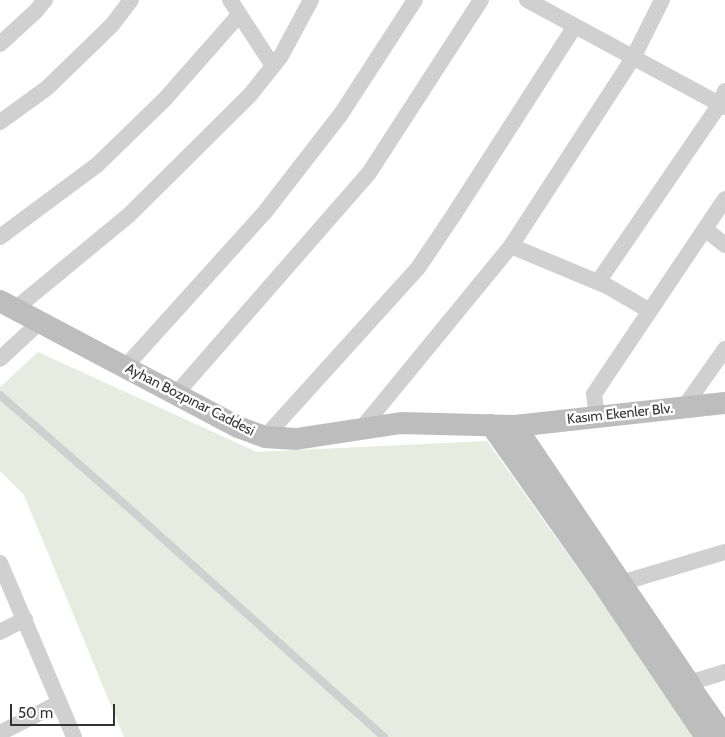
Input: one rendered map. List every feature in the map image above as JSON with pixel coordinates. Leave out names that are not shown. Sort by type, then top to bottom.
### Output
[{"type":"street","points":[[0,44],[36,11],[45,0]]},
{"type":"street","points":[[0,122],[47,88],[112,25],[131,0]]},
{"type":"street","points":[[230,0],[273,66]]},
{"type":"street","points":[[8,305],[129,215],[250,95],[281,56],[311,0]]},
{"type":"street","points":[[125,367],[265,212],[341,114],[415,0]]},
{"type":"street","points":[[176,394],[368,173],[481,0]]},
{"type":"street","points":[[527,0],[633,58],[723,101],[598,282]]},
{"type":"street","points":[[361,429],[511,246],[633,58],[662,0]]},
{"type":"street","points":[[0,237],[97,165],[165,99],[239,15]]},
{"type":"street","points":[[265,437],[418,268],[575,26]]},
{"type":"street","points":[[597,417],[594,394],[725,199]]},
{"type":"street","points":[[705,229],[725,245]]},
{"type":"street","points":[[511,246],[607,286],[650,311]]},
{"type":"street","name":"Ayhan Bozpınar Caddesi","points":[[8,305],[238,427],[265,437],[296,438],[401,423],[515,426]]},
{"type":"street","points":[[0,359],[40,322]]},
{"type":"street","points":[[684,407],[725,348]]},
{"type":"street","name":"Kasım Ekenler Blv.","points":[[515,426],[725,403]]},
{"type":"street","points":[[491,425],[603,584],[706,737]]},
{"type":"street","points":[[515,426],[725,737]]},
{"type":"street","points":[[620,583],[725,552]]},
{"type":"street","points":[[0,563],[74,737]]},
{"type":"street","points":[[0,632],[25,620]]},
{"type":"street","points":[[689,683],[725,672]]},
{"type":"street","points":[[0,733],[60,703]]},
{"type":"lane","points":[[0,396],[130,508],[384,737]]},
{"type":"shaded area","points":[[38,352],[257,452],[487,441],[698,737],[124,737],[24,495],[0,471],[0,387]]}]
